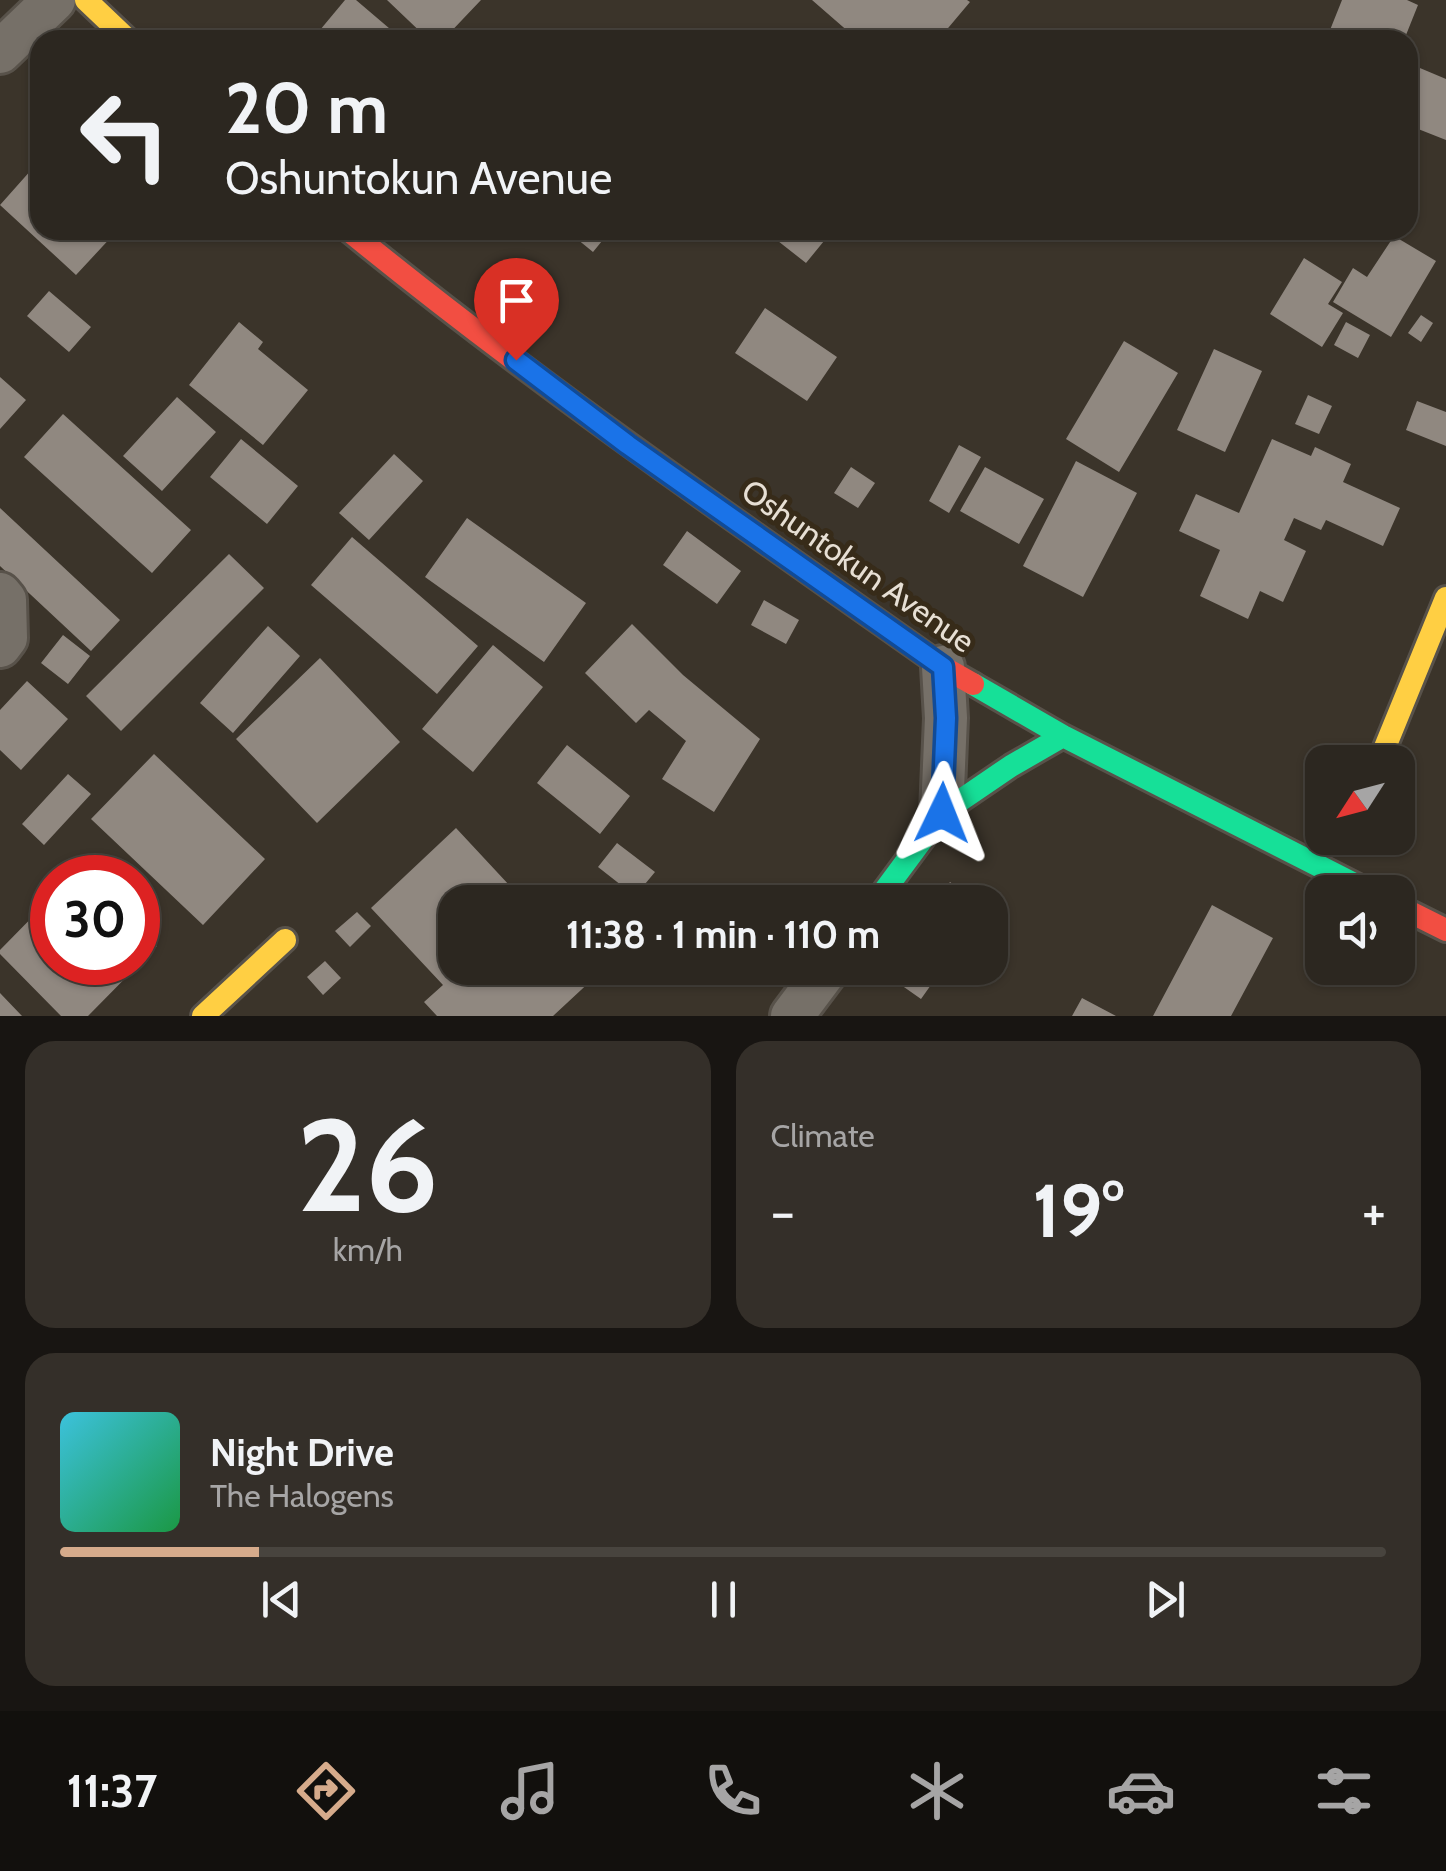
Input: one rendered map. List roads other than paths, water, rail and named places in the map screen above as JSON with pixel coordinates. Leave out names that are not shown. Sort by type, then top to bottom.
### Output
[{"type":"main road","points":[[86,0],[118,30]]},
{"type":"main road","name":"Oshuntokun Avenue","points":[[360,240],[628,445],[943,667],[1064,736],[1334,875]]},
{"type":"main road","points":[[1386,745],[1446,598]]},
{"type":"main road","points":[[889,885],[942,813],[1010,766],[1064,736]]},
{"type":"main road","points":[[1334,875],[1342,855]]},
{"type":"main road","points":[[1415,914],[1446,930]]},
{"type":"main road","points":[[202,1016],[285,940]]},
{"type":"street","points":[[0,52],[54,0]]},
{"type":"street","points":[[0,594],[6,600],[6,638],[0,646]]},
{"type":"street","points":[[942,813],[946,718],[943,667]]},
{"type":"street","points":[[792,1016],[815,985]]}]
